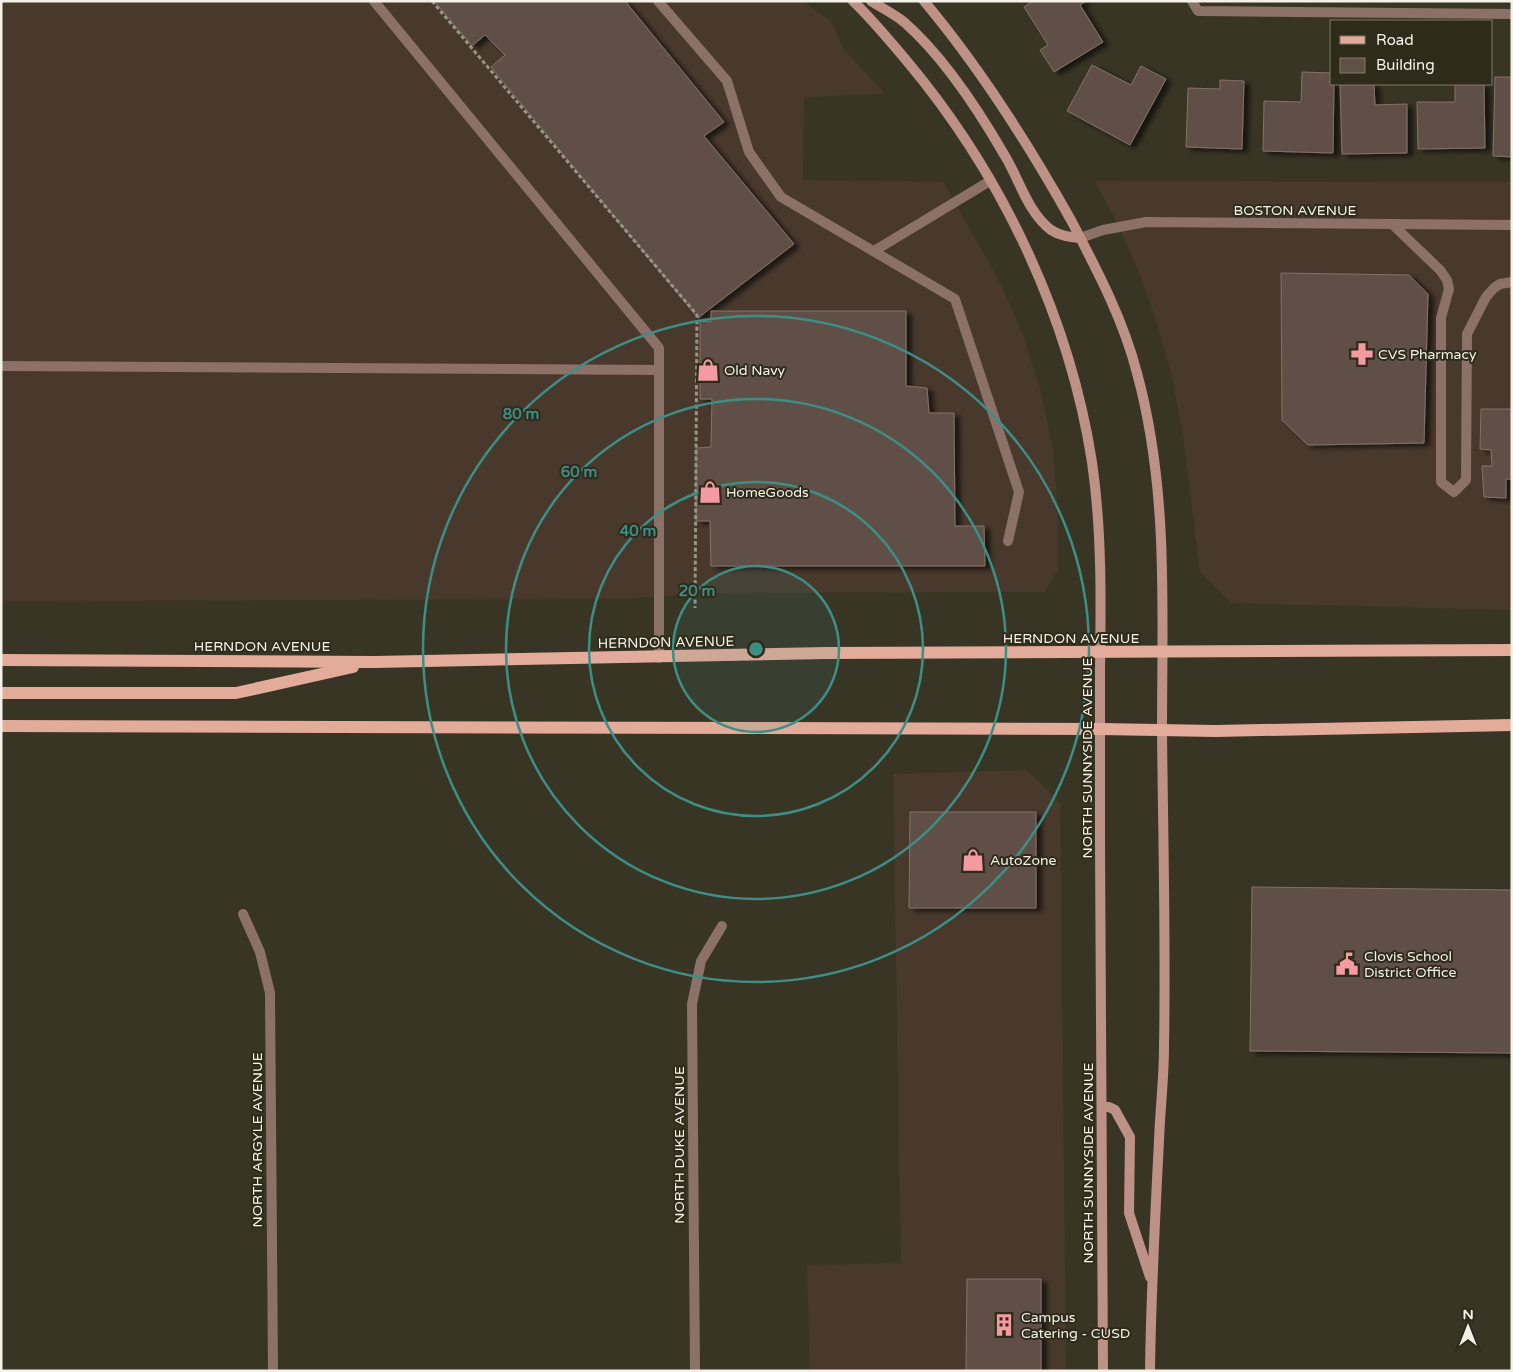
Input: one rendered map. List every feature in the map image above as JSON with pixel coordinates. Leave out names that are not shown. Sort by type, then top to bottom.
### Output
[{"type":"main road","name":"NORTH SUNNYSIDE AVENUE","points":[[853,1],[885,35],[928,87],[965,140],[990,181],[1027,252],[1041,284],[1072,376],[1085,425],[1092,463],[1102,595],[1100,729],[1103,1371]]},
{"type":"main road","points":[[871,1],[903,21],[932,52],[960,87],[1005,156],[1033,208],[1042,220],[1051,230],[1066,237],[1080,238]]},
{"type":"main road","points":[[924,1],[951,33],[1038,161],[1080,238],[1108,292],[1123,327],[1137,373],[1150,428],[1160,504],[1164,595],[1162,652],[1164,1050],[1152,1282],[1150,1371]]},
{"type":"main road","name":"HERNDON AVENUE","points":[[1,660],[375,662],[659,658],[828,653],[1512,650]]},
{"type":"main road","points":[[1,693],[236,693],[375,662]]},
{"type":"main road","points":[[1,726],[1162,729],[1216,731],[1512,725]]},
{"type":"main road","points":[[1102,1107],[1109,1107],[1115,1110],[1130,1137],[1129,1213],[1152,1282]]},
{"type":"street","points":[[374,1],[659,348],[659,658]]},
{"type":"street","points":[[658,1],[727,81],[749,152],[781,197],[955,299],[1019,492],[1008,540]]},
{"type":"street","points":[[1192,1],[1198,11],[1512,14]]},
{"type":"street","points":[[874,251],[990,181]]},
{"type":"street","name":"BOSTON AVENUE","points":[[1080,238],[1103,230],[1146,222],[1512,225]]},
{"type":"street","points":[[1392,224],[1440,270],[1447,280],[1449,289],[1441,318],[1441,482],[1454,492],[1466,480],[1467,334],[1486,297],[1500,284],[1512,282]]},
{"type":"street","points":[[1,366],[659,370]]},
{"type":"street","name":"NORTH ARGYLE AVENUE","points":[[243,914],[260,952],[270,993],[273,1371]]},
{"type":"street","name":"NORTH DUKE AVENUE","points":[[695,1371],[692,1004],[701,961],[722,926]]},
{"type":"shaded area","points":[[1,1],[803,1],[832,22],[843,48],[885,94],[804,97],[803,180],[943,182],[1001,284],[1023,335],[1040,388],[1053,449],[1058,512],[1058,571],[1044,592],[707,593],[626,599],[1,601]]},
{"type":"shaded area","points":[[1095,181],[1512,182],[1512,610],[1231,603],[1200,572],[1183,435],[1172,377],[1141,277],[1120,229]]},
{"type":"shaded area","points":[[1027,770],[1060,803],[1066,1371],[810,1371],[807,1265],[901,1263],[893,774]]},
{"type":"building","points":[[434,1],[625,1],[724,122],[704,136],[794,244],[698,318],[491,67],[505,55],[485,35],[472,46]]},
{"type":"building","points":[[1033,1],[1086,1],[1080,5],[1103,42],[1054,72],[1040,50],[1048,45],[1024,7]]},
{"type":"building","points":[[1092,65],[1131,85],[1141,66],[1166,79],[1130,145],[1067,111]]},
{"type":"building","points":[[1302,72],[1330,73],[1330,85],[1334,85],[1333,153],[1263,151],[1264,101],[1301,102]]},
{"type":"building","points":[[1495,77],[1512,77],[1512,157],[1493,156]]},
{"type":"building","points":[[1220,80],[1244,81],[1242,149],[1186,147],[1188,88],[1220,89]]},
{"type":"building","points":[[1340,85],[1374,85],[1375,105],[1407,104],[1407,153],[1342,154]]},
{"type":"building","points":[[1455,85],[1484,85],[1485,148],[1418,149],[1417,102],[1455,102]]},
{"type":"building","name":"CVS Pharmacy","points":[[1281,273],[1409,275],[1428,294],[1424,443],[1308,445],[1282,420]]},
{"type":"building","points":[[711,311],[906,311],[906,386],[927,388],[929,413],[954,413],[955,526],[984,526],[985,566],[711,566],[710,521],[696,521],[696,448],[711,447],[712,399],[700,399],[700,321],[711,322]]},
{"type":"building","points":[[1481,409],[1512,409],[1512,479],[1506,479],[1506,498],[1484,497],[1482,466],[1492,466],[1491,450],[1480,449]]},
{"type":"building","name":"AutoZone","points":[[910,812],[1036,812],[1036,908],[909,908]]},
{"type":"building","points":[[1252,887],[1512,890],[1512,1053],[1250,1051]]},
{"type":"building","name":"Campus Catering - CUSD","points":[[967,1279],[1041,1279],[1041,1371],[966,1371]]},
{"type":"place","name":"CVS Pharmacy","points":[[1362,354]]},
{"type":"place","name":"Old Navy","points":[[708,370]]},
{"type":"place","name":"HomeGoods","points":[[710,492]]},
{"type":"place","name":"AutoZone","points":[[973,860]]},
{"type":"place","name":"Clovis School District Office","points":[[1347,964]]},
{"type":"place","name":"Campus Catering - CUSD","points":[[1004,1325]]}]
